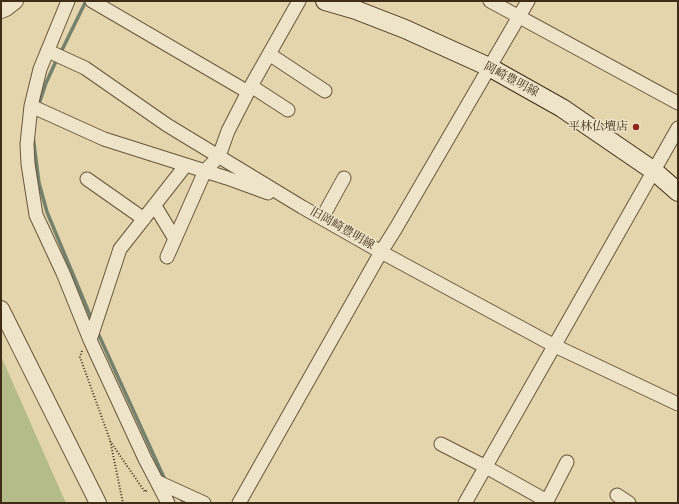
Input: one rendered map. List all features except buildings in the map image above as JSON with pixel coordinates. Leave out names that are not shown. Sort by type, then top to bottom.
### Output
[{"type":"main road","name":"岡崎豊明線","points":[[325,1],[356,10],[405,29],[489,67],[562,108],[654,171],[678,192]]},
{"type":"street","points":[[1,10],[15,1]]},
{"type":"street","points":[[68,1],[40,69],[31,106],[27,144],[28,164],[36,215],[63,273],[89,337],[145,459],[168,503]]},
{"type":"street","points":[[92,1],[288,110]]},
{"type":"street","points":[[167,257],[205,171],[219,156],[228,131],[249,89],[299,1]]},
{"type":"street","points":[[490,1],[678,103]]},
{"type":"street","points":[[239,503],[381,252],[528,1]]},
{"type":"street","points":[[48,51],[85,68],[167,125],[302,207]]},
{"type":"street","points":[[268,54],[325,91]]},
{"type":"street","points":[[31,106],[104,139],[257,188],[302,207]]},
{"type":"street","points":[[465,503],[678,128]]},
{"type":"street","points":[[89,337],[120,249],[186,165]]},
{"type":"street","points":[[322,218],[344,178]]},
{"type":"street","points":[[87,179],[144,219]]},
{"type":"street","points":[[155,206],[175,239]]},
{"type":"street","name":"旧岡崎豊明線","points":[[302,207],[381,252],[555,346],[678,404]]},
{"type":"street","points":[[1,309],[98,503]]},
{"type":"street","points":[[441,444],[547,501],[568,462]]},
{"type":"street","points":[[158,482],[204,503]]},
{"type":"street","points":[[617,495],[629,503]]},
{"type":"path","points":[[89,337],[80,357],[110,440],[122,503]]},
{"type":"path","points":[[110,440],[144,492],[158,482]]},
{"type":"green space","points":[[1,356],[61,492],[66,503],[1,503]]},
{"type":"waterway","points":[[60,54],[86,1]]},
{"type":"waterway","points":[[38,107],[46,83],[57,59]]},
{"type":"waterway","points":[[33,136],[39,183],[47,212],[92,320]]},
{"type":"waterway","points":[[97,331],[166,482]]},
{"type":"waterway","points":[[179,497],[185,503]]},
{"type":"place","name":"平林仏壇店","points":[[636,127]]}]
